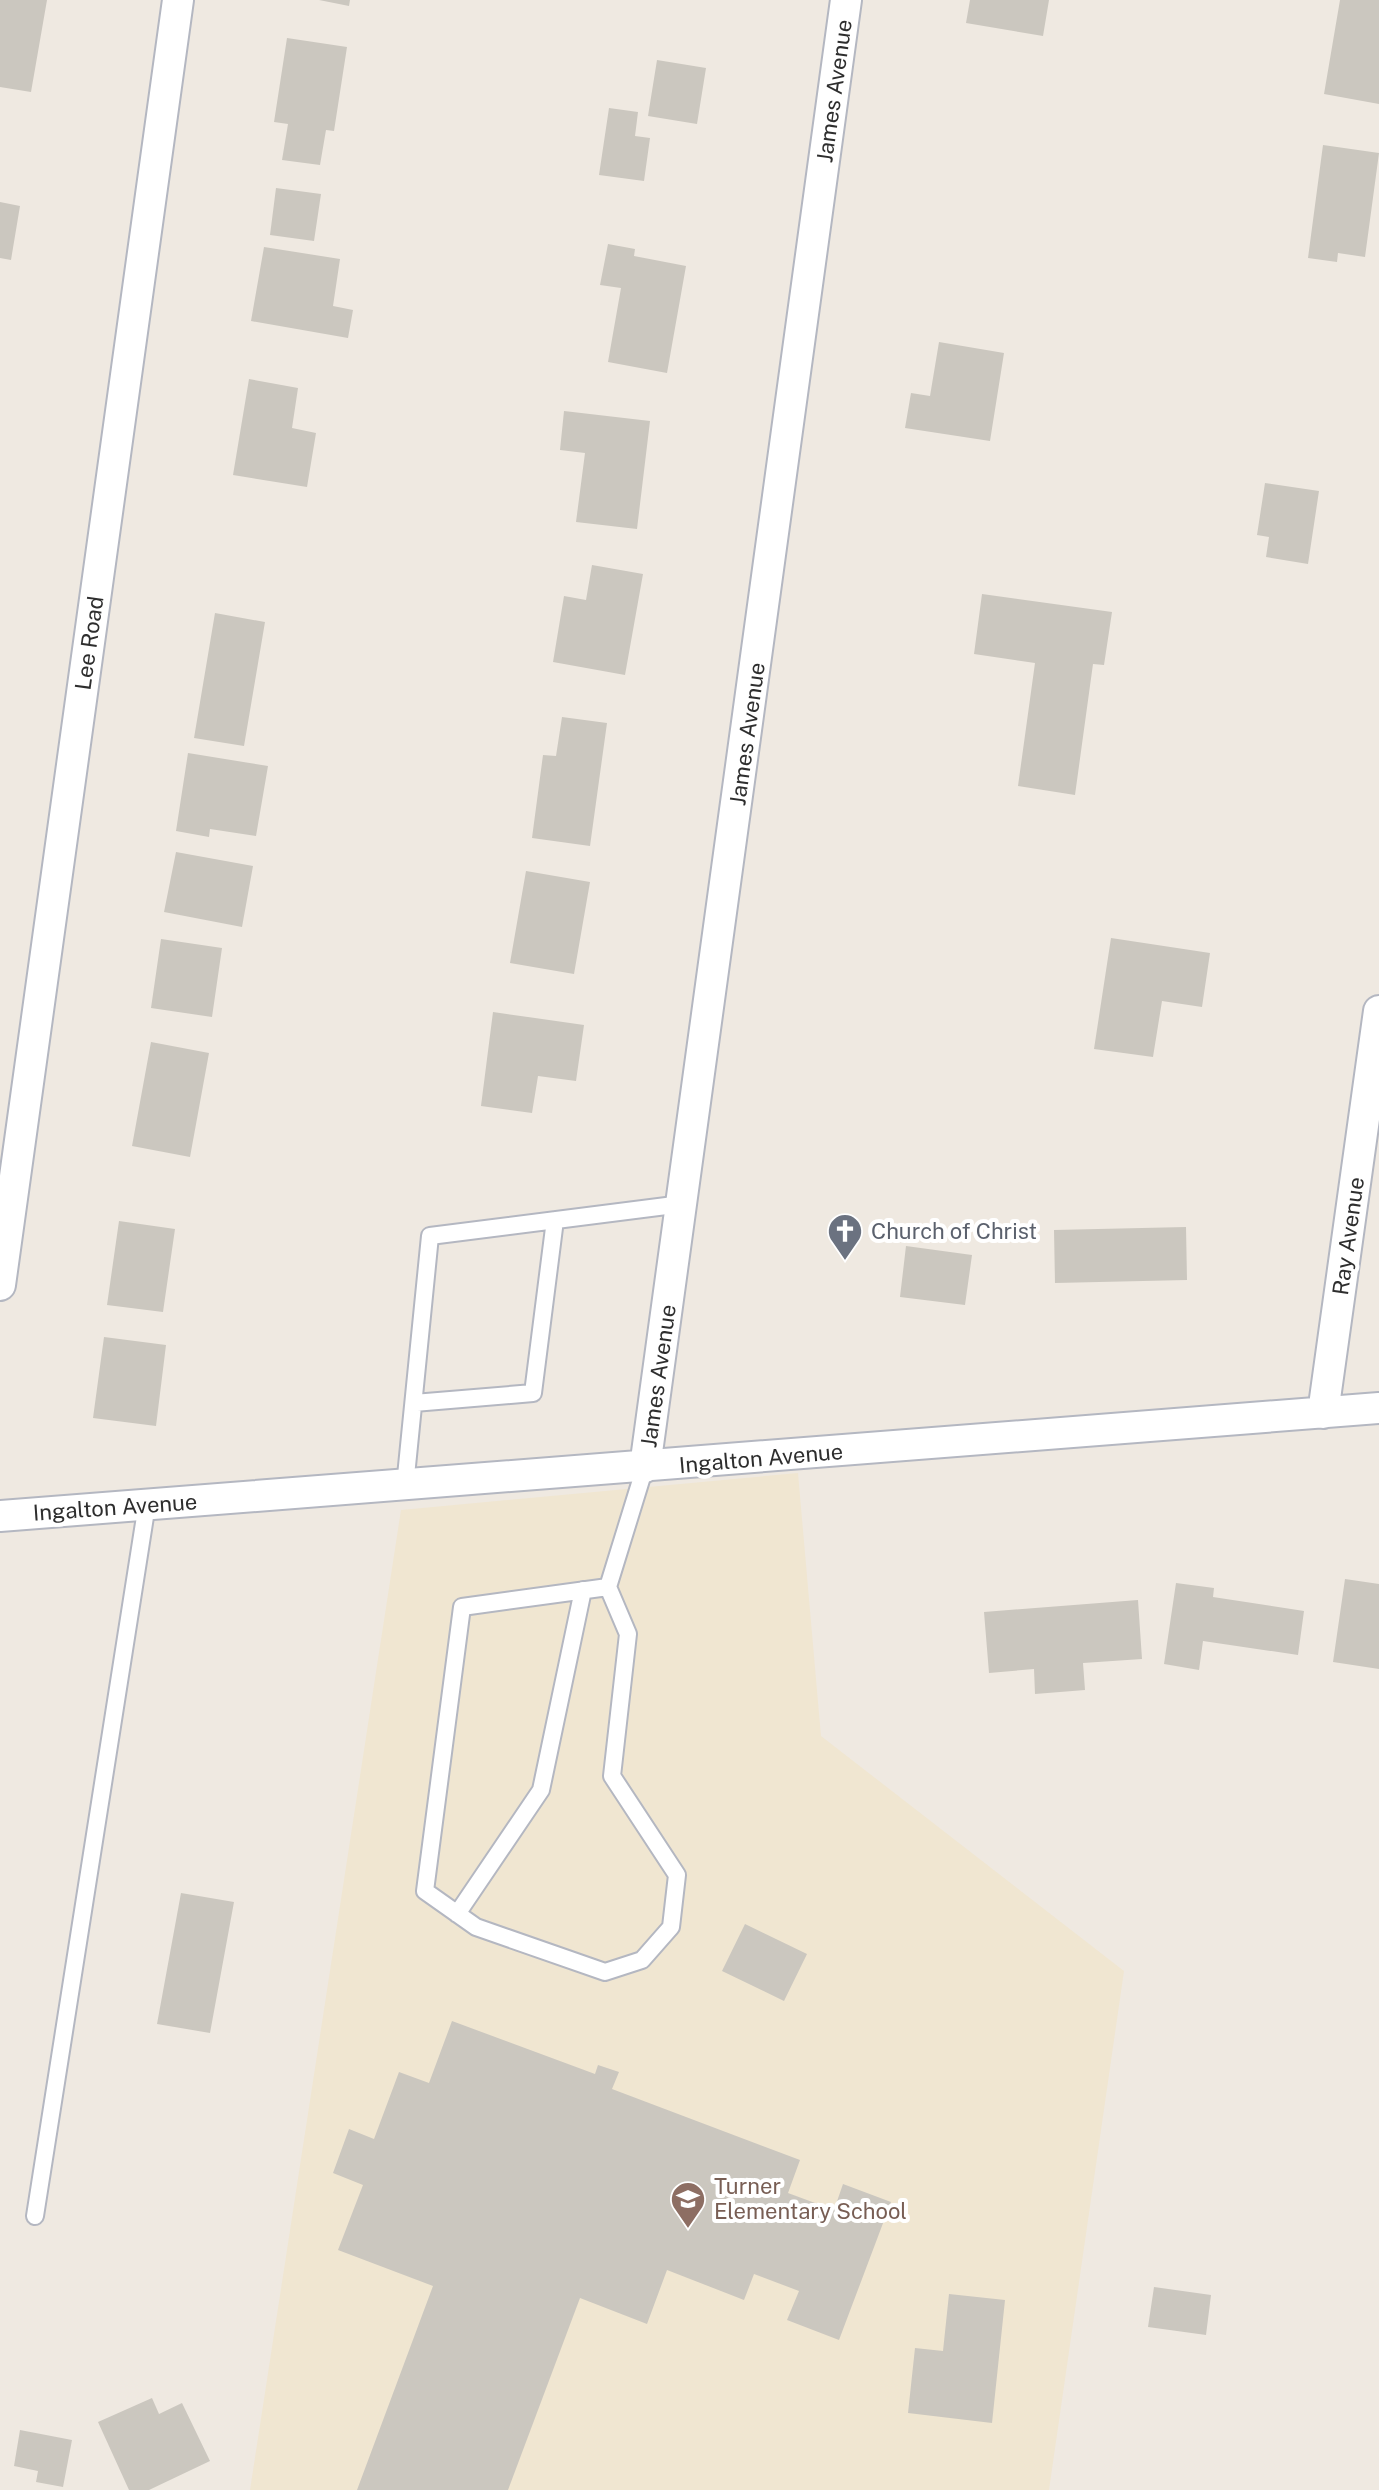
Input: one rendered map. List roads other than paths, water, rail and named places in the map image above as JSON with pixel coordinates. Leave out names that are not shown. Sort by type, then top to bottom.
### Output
[{"type":"street","name":"Lee Road","points":[[0,1285],[178,0]]},
{"type":"street","name":"James Avenue","points":[[645,1467],[846,0]]},
{"type":"street","name":"Ray Avenue","points":[[1323,1413],[1379,1011]]},
{"type":"street","name":"Ingalton Avenue","points":[[0,1516],[1379,1408]]},
{"type":"lane","points":[[405,1486],[430,1236],[682,1204]]},
{"type":"lane","points":[[414,1403],[533,1393],[555,1220]]},
{"type":"lane","points":[[608,1587],[462,1607],[425,1891],[476,1927],[605,1972],[642,1960],[671,1927],[677,1875],[612,1776],[628,1634],[608,1587],[645,1467]]},
{"type":"lane","points":[[35,2216],[147,1504]]},
{"type":"lane","points":[[457,1914],[541,1790],[583,1590]]},
{"type":"place","name":"Church of Christ","points":[[845,1262]]},
{"type":"place","name":"Turner Elementary School","points":[[688,2230]]}]
